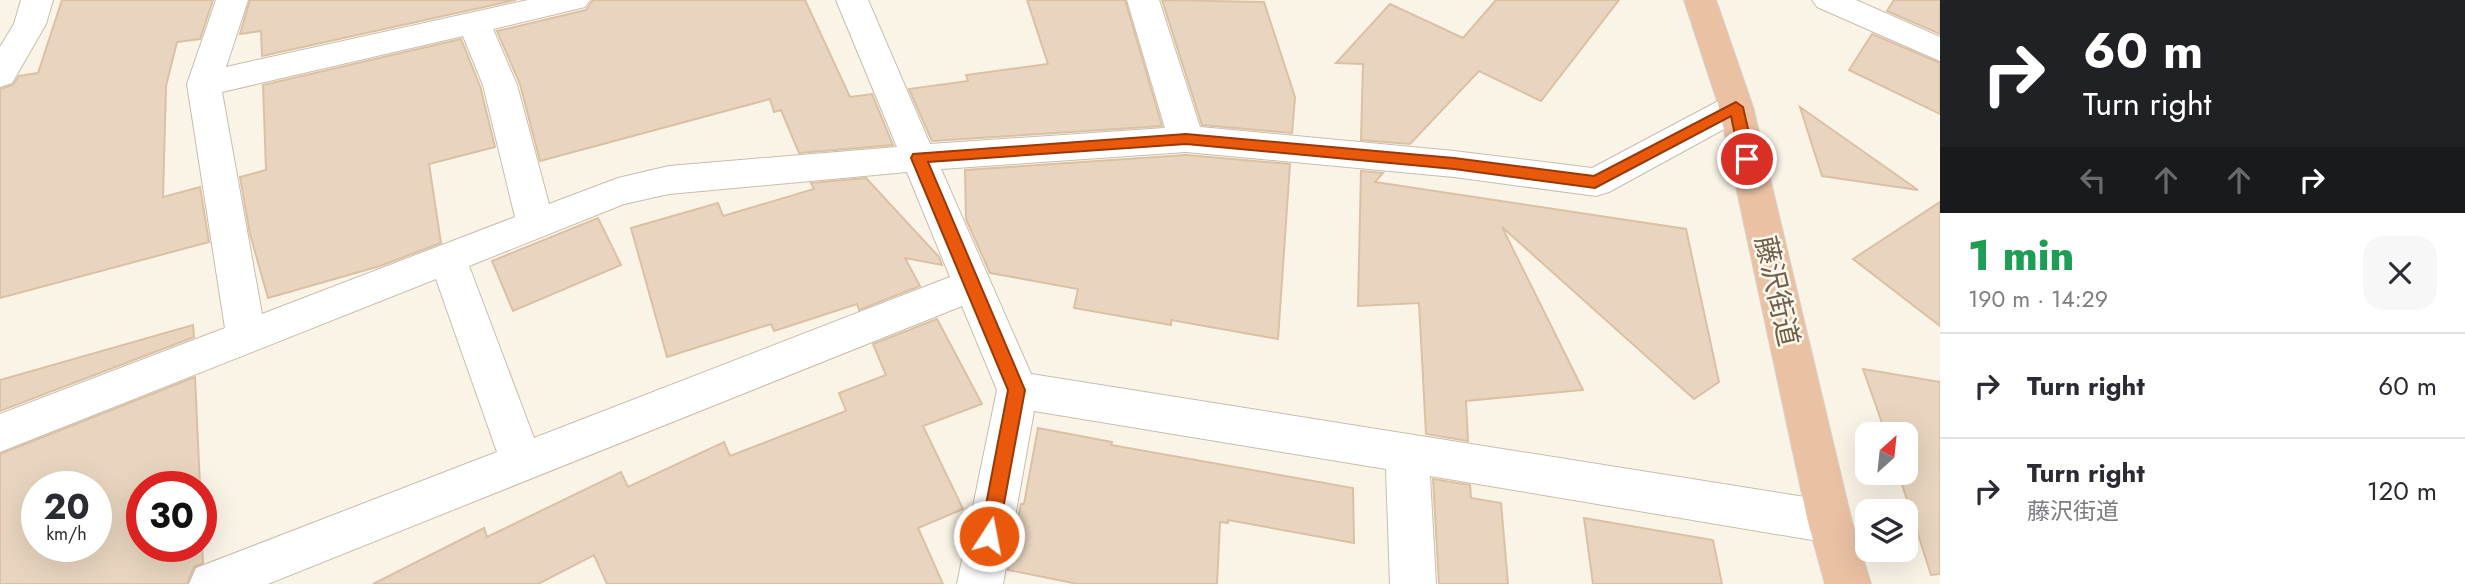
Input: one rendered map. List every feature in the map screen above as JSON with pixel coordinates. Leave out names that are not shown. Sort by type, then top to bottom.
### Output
[{"type":"highway","name":"藤沢街道","points":[[1700,0],[1736,107],[1830,522],[1848,584]]},
{"type":"street","points":[[0,75],[30,24],[37,0]]},
{"type":"street","points":[[232,0],[204,84],[246,337]]},
{"type":"street","points":[[204,84],[574,0]]},
{"type":"street","points":[[852,0],[1017,390],[980,584]]},
{"type":"street","points":[[1143,0],[1186,139]]},
{"type":"street","points":[[1828,0],[1940,50]]},
{"type":"street","points":[[474,23],[500,85],[536,226]]},
{"type":"street","points":[[0,433],[618,192],[669,180],[918,158],[1186,139],[1454,163],[1595,182],[1736,107]]},
{"type":"street","points":[[448,260],[522,462]]},
{"type":"street","points":[[212,584],[972,285]]},
{"type":"street","points":[[1017,390],[1830,522]]},
{"type":"street","points":[[1407,453],[1413,584]]},
{"type":"building","points":[[62,0],[213,0],[200,39],[177,42],[166,86],[163,197],[200,187],[209,242],[0,298],[0,89],[13,85],[19,76],[38,73]]},
{"type":"building","points":[[250,0],[516,0],[262,56],[261,31],[240,34]]},
{"type":"building","points":[[593,0],[805,0],[850,97],[872,94],[893,145],[799,153],[781,110],[774,112],[770,99],[540,161],[520,84],[497,31],[586,10]]},
{"type":"building","points":[[1027,0],[1125,0],[1162,126],[932,141],[909,89],[968,81],[966,75],[1048,64]]},
{"type":"building","points":[[1162,0],[1264,2],[1295,97],[1292,133],[1202,125]]},
{"type":"building","points":[[1496,0],[1619,0],[1541,101],[1479,71],[1410,144],[1361,140],[1363,64],[1336,63],[1390,4],[1463,38]]},
{"type":"building","points":[[1894,0],[1940,0],[1940,34],[1887,11]]},
{"type":"building","points":[[1872,34],[1940,63],[1940,114],[1849,70]]},
{"type":"building","points":[[461,39],[480,86],[495,147],[429,164],[441,243],[380,266],[268,298],[250,234],[240,177],[266,170],[263,85]]},
{"type":"building","points":[[1800,107],[1918,190],[1822,176]]},
{"type":"building","points":[[1186,155],[1290,164],[1278,339],[1171,320],[1171,325],[1074,308],[1078,289],[990,273],[966,219],[965,170]]},
{"type":"building","points":[[1361,171],[1383,173],[1375,182],[1686,229],[1719,382],[1694,399],[1502,227],[1583,390],[1466,401],[1468,441],[1426,434],[1419,303],[1358,306]]},
{"type":"building","points":[[866,178],[939,257],[942,265],[905,258],[920,286],[859,310],[857,304],[774,331],[771,324],[667,357],[631,228],[718,203],[723,216],[814,189],[811,183]]},
{"type":"building","points":[[1940,202],[1940,326],[1853,259]]},
{"type":"building","points":[[598,218],[621,265],[513,311],[492,261]]},
{"type":"building","points":[[937,319],[982,404],[923,426],[963,509],[918,528],[943,584],[607,584],[594,555],[538,584],[373,584],[484,528],[487,537],[621,472],[628,487],[724,442],[730,456],[846,411],[839,393],[886,375],[873,344]]},
{"type":"building","points":[[193,325],[194,337],[0,411],[0,380]]},
{"type":"building","points":[[1863,369],[1940,382],[1940,574],[1931,575],[1918,534],[1918,499],[1907,499],[1902,485],[1918,485],[1918,422],[1882,422]]},
{"type":"building","points":[[195,377],[199,471],[126,471],[126,562],[203,562],[194,567],[187,584],[0,584],[0,454]]},
{"type":"building","points":[[1038,428],[1112,442],[1111,445],[1353,488],[1354,543],[1228,520],[1228,523],[1220,522],[1217,584],[1078,584],[1008,570]]},
{"type":"building","points":[[1433,479],[1470,485],[1471,498],[1501,503],[1508,584],[1439,584]]},
{"type":"building","points":[[1584,518],[1713,540],[1722,584],[1593,584]]},
{"type":"route","points":[[989,536],[1017,390],[918,158],[1186,139],[1454,163],[1595,182],[1736,107],[1747,159]]}]
